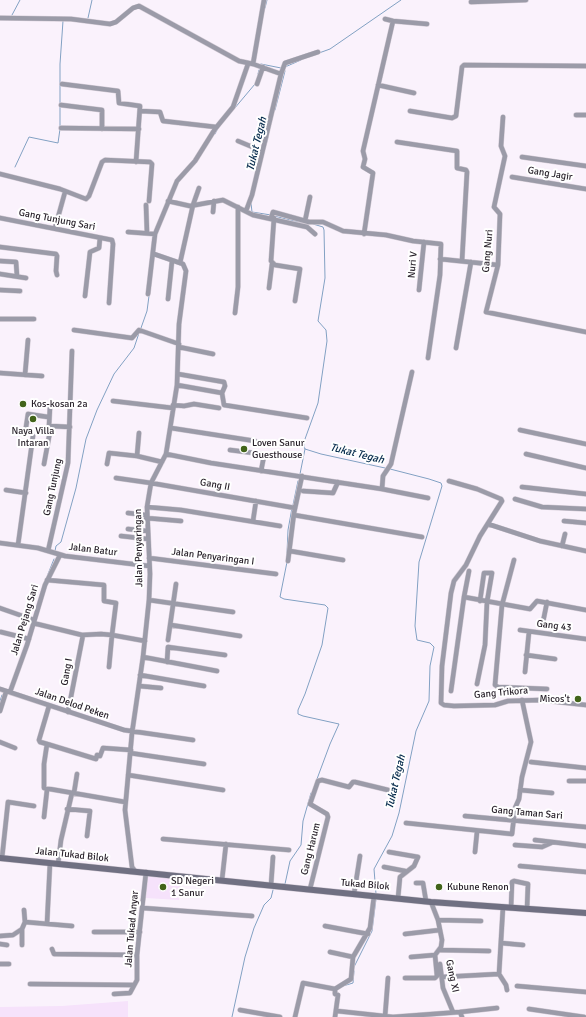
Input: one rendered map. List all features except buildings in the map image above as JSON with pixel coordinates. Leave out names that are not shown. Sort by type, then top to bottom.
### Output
[{"type":"street","points":[[148,294],[154,254],[155,234],[168,201],[177,181],[195,161],[216,128],[233,107],[250,64],[264,0]]},
{"type":"street","points":[[471,2],[526,0]]},
{"type":"street","points":[[0,18],[71,19],[113,23],[133,8],[139,6],[230,56],[250,64],[282,69],[318,52]]},
{"type":"street","points":[[385,19],[427,24]]},
{"type":"street","points":[[364,234],[373,173],[363,167],[365,158],[362,154],[393,21]]},
{"type":"street","points":[[410,111],[452,118],[456,116],[463,65],[586,66]]},
{"type":"street","points":[[257,84],[263,67]]},
{"type":"street","points":[[246,211],[250,204],[282,69]]},
{"type":"street","points":[[62,84],[118,91],[118,100],[121,103],[139,105],[141,107],[136,162]]},
{"type":"street","points":[[378,85],[414,93]]},
{"type":"street","points":[[61,105],[101,110],[103,112],[102,129]]},
{"type":"street","points":[[141,111],[160,112],[163,121],[216,128]]},
{"type":"street","points":[[576,115],[586,115]]},
{"type":"street","name":"Gang Nuri","points":[[503,117],[501,146],[505,156],[494,207],[500,214],[498,265],[486,312],[586,332]]},
{"type":"street","points":[[61,128],[139,129]]},
{"type":"street","points":[[238,141],[262,151]]},
{"type":"street","points":[[397,142],[457,151],[457,168],[466,170],[467,172],[462,261]]},
{"type":"street","points":[[522,157],[586,166]]},
{"type":"street","points":[[0,174],[60,188],[66,192],[86,199],[89,196],[104,161],[152,163],[147,203],[147,233]]},
{"type":"street","name":"Gang Jagir","points":[[512,177],[586,188]]},
{"type":"street","name":"Gang Jagir","points":[[561,183],[586,188]]},
{"type":"street","points":[[154,254],[180,263],[199,188]]},
{"type":"street","points":[[55,228],[66,192]]},
{"type":"street","points":[[305,221],[310,197]]},
{"type":"street","points":[[168,201],[184,205],[194,205],[214,200],[223,200],[255,215],[272,216],[307,227],[315,234]]},
{"type":"street","points":[[213,212],[214,200]]},
{"type":"street","points":[[235,313],[239,263],[238,207]]},
{"type":"street","points":[[269,288],[272,264],[273,212],[305,221],[323,222],[337,229],[364,234],[394,236],[441,244],[428,358]]},
{"type":"street","name":"Gang Tunjung Sari","points":[[0,218],[110,239],[114,244],[109,302]]},
{"type":"street","points":[[128,232],[155,234]]},
{"type":"street","points":[[85,296],[90,252],[99,248],[100,238]]},
{"type":"street","name":"Nuri V","points":[[420,290],[424,242]]},
{"type":"street","points":[[0,247],[56,254],[58,256],[56,271],[57,275]]},
{"type":"street","points":[[440,259],[498,265]]},
{"type":"street","points":[[0,261],[16,262],[17,276]]},
{"type":"street","points":[[168,299],[172,261]]},
{"type":"street","points":[[456,348],[471,262]]},
{"type":"street","name":"Jalan Penyaringan","points":[[133,870],[125,816],[132,733],[143,657],[149,600],[149,558],[146,516],[151,483],[166,454],[177,385],[179,324],[186,271],[185,266],[180,263]]},
{"type":"street","points":[[272,264],[300,269],[295,300]]},
{"type":"street","points":[[0,274],[26,278]]},
{"type":"street","points":[[0,290],[20,291]]},
{"type":"street","points":[[0,319],[34,319]]},
{"type":"street","points":[[74,330],[132,338],[139,330],[179,345],[213,354]]},
{"type":"street","points":[[25,375],[28,340]]},
{"type":"street","name":"Gang Tunjung","points":[[48,551],[66,478],[70,427],[72,351]]},
{"type":"street","points":[[382,489],[387,468],[391,464],[412,372]]},
{"type":"street","points":[[0,373],[42,376]]},
{"type":"street","points":[[178,374],[224,382],[226,386],[222,393],[224,404],[307,418]]},
{"type":"street","points":[[177,385],[222,393]]},
{"type":"street","points":[[112,401],[173,406],[194,404],[219,408]]},
{"type":"street","name":"Gang Tunjung","points":[[44,464],[51,426],[49,426],[48,417],[50,407]]},
{"type":"street","points":[[26,427],[28,414],[48,417]]},
{"type":"street","points":[[51,426],[70,427]]},
{"type":"street","points":[[170,428],[255,442]]},
{"type":"street","points":[[520,430],[586,444]]},
{"type":"street","points":[[137,456],[139,433]]},
{"type":"street","points":[[18,545],[33,436]]},
{"type":"street","points":[[230,450],[262,454],[264,456],[261,471]]},
{"type":"street","points":[[107,464],[109,453],[137,456],[162,462]]},
{"type":"street","points":[[166,454],[261,471],[382,489],[428,498]]},
{"type":"street","points":[[526,454],[586,468]]},
{"type":"street","points":[[288,561],[294,515],[293,508],[302,476]]},
{"type":"street","name":"Gang II","points":[[116,478],[293,508]]},
{"type":"street","points":[[449,481],[472,487],[501,499],[501,503],[488,524],[562,546],[586,551]]},
{"type":"street","points":[[303,492],[333,493],[338,482]]},
{"type":"street","points":[[522,487],[586,494]]},
{"type":"street","points":[[6,490],[26,493]]},
{"type":"street","points":[[515,499],[542,507],[586,509]]},
{"type":"street","points":[[253,521],[256,502]]},
{"type":"street","points":[[147,507],[181,510],[280,526]]},
{"type":"street","points":[[128,512],[181,521]]},
{"type":"street","points":[[294,515],[422,537]]},
{"type":"street","points":[[564,521],[586,523]]},
{"type":"street","name":"Gang Trikora","points":[[488,524],[480,536],[466,565],[454,581],[451,593],[442,666],[441,704],[454,706],[495,705],[508,701],[540,700],[586,705]]},
{"type":"street","points":[[128,529],[147,531]]},
{"type":"street","points":[[562,546],[565,534]]},
{"type":"street","points":[[120,536],[148,539]]},
{"type":"street","name":"Jalan Batur","points":[[0,543],[18,545],[60,555],[149,566]]},
{"type":"street","points":[[290,551],[343,560]]},
{"type":"street","name":"Jalan Pejang Sari","points":[[0,711],[29,639],[46,580],[60,555]]},
{"type":"street","name":"Jalan Penyaringan I","points":[[149,558],[276,574]]},
{"type":"street","points":[[514,560],[502,605],[496,686],[547,689]]},
{"type":"street","points":[[451,691],[469,571]]},
{"type":"street","points":[[478,684],[484,645],[487,602],[492,573],[484,573],[480,601]]},
{"type":"street","points":[[46,580],[104,585],[104,601],[116,603],[109,667]]},
{"type":"street","points":[[168,640],[175,603],[176,584]]},
{"type":"street","points":[[464,597],[530,609],[536,601],[586,610]]},
{"type":"street","points":[[149,600],[234,612]]},
{"type":"street","points":[[543,622],[547,602]]},
{"type":"street","points":[[0,608],[34,622],[83,635],[112,635],[145,641]]},
{"type":"street","points":[[171,625],[240,636]]},
{"type":"street","name":"Gang 43","points":[[520,630],[586,639]]},
{"type":"street","points":[[1,632],[29,639]]},
{"type":"street","points":[[525,672],[529,632]]},
{"type":"street","name":"Gang I","points":[[68,712],[83,635]]},
{"type":"street","points":[[167,662],[168,647],[225,655]]},
{"type":"street","points":[[526,655],[555,659]]},
{"type":"street","points":[[143,657],[217,671]]},
{"type":"street","points":[[140,675],[204,686]]},
{"type":"street","points":[[139,686],[161,688]]},
{"type":"street","name":"Jalan Delod Peken","points":[[0,689],[132,733],[192,740]]},
{"type":"street","points":[[406,823],[477,832],[511,835],[513,833],[525,760],[531,742],[522,700]]},
{"type":"street","points":[[49,706],[39,740],[40,742],[96,759],[97,755],[100,756],[103,748],[204,764]]},
{"type":"street","points":[[0,742],[15,748]]},
{"type":"street","points":[[44,817],[47,790],[44,787],[47,744]]},
{"type":"street","points":[[531,762],[586,768]]},
{"type":"street","points":[[58,864],[67,809],[73,793],[77,774]]},
{"type":"street","points":[[128,775],[223,790]]},
{"type":"street","name":"Gang Harum","points":[[310,889],[328,817],[327,814],[310,804],[318,781],[322,780],[349,787],[353,782],[355,782],[388,790]]},
{"type":"street","points":[[569,781],[586,781]]},
{"type":"street","points":[[47,790],[126,802]]},
{"type":"street","points":[[520,790],[552,793]]},
{"type":"street","points":[[1,858],[8,802],[34,806]]},
{"type":"street","points":[[67,809],[90,811],[87,836]]},
{"type":"street","name":"Gang Taman Sari","points":[[466,816],[586,827]]},
{"type":"street","points":[[475,852],[477,832]]},
{"type":"street","points":[[163,839],[289,850]]},
{"type":"street","points":[[535,840],[586,846]]},
{"type":"street","points":[[515,845],[542,848],[551,843]]},
{"type":"street","points":[[222,880],[226,844]]},
{"type":"street","points":[[389,852],[417,856],[415,865],[399,878],[398,898]]},
{"type":"street","points":[[354,894],[360,856]]},
{"type":"street","points":[[271,885],[273,857]]},
{"type":"street","name":"Jalan Tukad Bilok","points":[[1,858],[145,872]]},
{"type":"street","points":[[46,924],[50,863]]},
{"type":"street","points":[[520,866],[586,872]]},
{"type":"street","points":[[384,867],[406,871]]},
{"type":"street","name":"Tukad Bilok","points":[[145,872],[428,901],[586,913]]},
{"type":"street","name":"Jalan Tukad Anyar","points":[[133,985],[137,980],[137,955],[143,908],[145,872]]},
{"type":"street","points":[[511,908],[512,882],[514,881],[528,884],[527,909]]},
{"type":"street","points":[[405,978],[437,978],[438,953],[442,944],[438,920],[428,901],[423,883],[416,883]]},
{"type":"street","points":[[295,1017],[303,983],[335,989],[351,979],[354,957],[368,934],[372,923],[376,896]]},
{"type":"street","points":[[503,907],[498,974],[506,985],[507,990]]},
{"type":"street","points":[[143,908],[252,916]]},
{"type":"street","points":[[22,945],[22,929],[25,922],[24,910]]},
{"type":"street","points":[[438,920],[481,921]]},
{"type":"street","points":[[25,922],[72,926]]},
{"type":"street","points":[[325,926],[368,934]]},
{"type":"street","points":[[0,936],[14,935],[22,929]]},
{"type":"street","points":[[405,934],[440,930]]},
{"type":"street","points":[[94,932],[140,932]]},
{"type":"street","points":[[501,943],[523,945]]},
{"type":"street","points":[[0,944],[7,945]]},
{"type":"street","points":[[52,949],[54,954],[137,955]]},
{"type":"street","points":[[411,957],[438,953],[489,951]]},
{"type":"street","points":[[330,952],[354,957]]},
{"type":"street","name":"Gang XI","points":[[438,953],[443,988],[453,1012]]},
{"type":"street","points":[[0,964],[9,964]]},
{"type":"street","points":[[442,977],[498,974]]},
{"type":"street","points":[[385,1017],[388,978]]},
{"type":"street","points":[[30,984],[133,985],[130,993],[114,994]]},
{"type":"street","points":[[518,986],[586,992]]},
{"type":"street","points":[[335,989],[335,994],[338,996],[336,1017]]},
{"type":"street","points":[[337,1011],[393,1017],[497,1008]]},
{"type":"street","points":[[529,1009],[584,1017]]},
{"type":"street","points":[[240,1010],[280,1017]]},
{"type":"street","points":[[460,1012],[462,1017]]},
{"type":"shaded area","name":"SD Negeri 1 Sanur","points":[[147,876],[181,878],[179,900],[146,898]]},
{"type":"shaded area","points":[[128,1001],[128,1017],[0,1017],[0,1007],[62,1006]]},
{"type":"waterway","points":[[12,15],[20,0]]},
{"type":"waterway","points":[[88,18],[92,0]]},
{"type":"waterway","points":[[265,8],[267,0]]},
{"type":"waterway","name":"Tukat Tegah","points":[[319,53],[330,49],[401,0]]},
{"type":"waterway","points":[[60,104],[60,64],[63,21]]},
{"type":"waterway","name":"Tukat Tegah","points":[[285,67],[301,60]]},
{"type":"waterway","points":[[261,64],[281,68]]},
{"type":"waterway","points":[[258,74],[259,70]]},
{"type":"waterway","name":"Tukat Tegah","points":[[275,110],[285,71]]},
{"type":"waterway","points":[[234,109],[255,84]]},
{"type":"waterway","points":[[60,107],[60,126]]},
{"type":"waterway","points":[[215,134],[218,128]]},
{"type":"waterway","points":[[15,167],[29,137],[58,143],[60,129]]},
{"type":"waterway","name":"Tukat Tegah","points":[[266,145],[268,137]]},
{"type":"waterway","name":"Tukat Tegah","points":[[251,203],[252,212],[271,215]]},
{"type":"waterway","name":"Tukat Tegah","points":[[274,216],[307,224]]},
{"type":"waterway","name":"Tukat Tegah","points":[[313,224],[323,227],[324,230],[325,278],[318,321],[326,330],[327,341],[318,403],[305,439],[304,447],[305,449],[321,454],[385,468]]},
{"type":"waterway","points":[[141,328],[147,311],[149,296]]},
{"type":"waterway","points":[[55,551],[56,546],[61,542],[76,488],[86,439],[97,410],[114,374],[134,348],[139,333]]},
{"type":"waterway","points":[[300,474],[305,449]]},
{"type":"waterway","name":"Tukat Tegah","points":[[376,894],[374,869],[392,836],[399,813],[416,731],[429,701],[430,666],[434,647],[430,643],[417,640],[415,626],[419,562],[442,486],[441,483],[429,479],[390,469]]},
{"type":"waterway","points":[[293,505],[298,481]]},
{"type":"waterway","points":[[287,553],[288,530],[292,508]]},
{"type":"waterway","points":[[48,574],[54,559]]},
{"type":"waterway","points":[[287,562],[280,597],[284,599],[325,605],[328,608],[322,645],[298,710],[298,714],[303,716],[339,724],[317,779]]},
{"type":"waterway","points":[[0,701],[2,695]]},
{"type":"waterway","points":[[282,884],[285,884],[290,861],[301,845],[303,821],[311,793]]},
{"type":"waterway","points":[[232,1017],[245,957],[254,928],[264,905],[271,898],[273,890]]},
{"type":"waterway","name":"Tukat Tegah","points":[[354,967],[372,931],[376,899]]},
{"type":"waterway","name":"Tukat Tegah","points":[[343,986],[353,983],[354,971]]},
{"type":"place","name":"Kos-kosan 2a","points":[[23,404]]},
{"type":"place","name":"Naya Villa Intaran","points":[[33,419]]},
{"type":"place","name":"Loven Sanur Guesthouse","points":[[244,449]]},
{"type":"place","name":"Micos't","points":[[578,699]]},
{"type":"place","name":"SD Negeri 1 Sanur","points":[[163,887]]},
{"type":"place","name":"Kubune Renon","points":[[439,887]]}]
